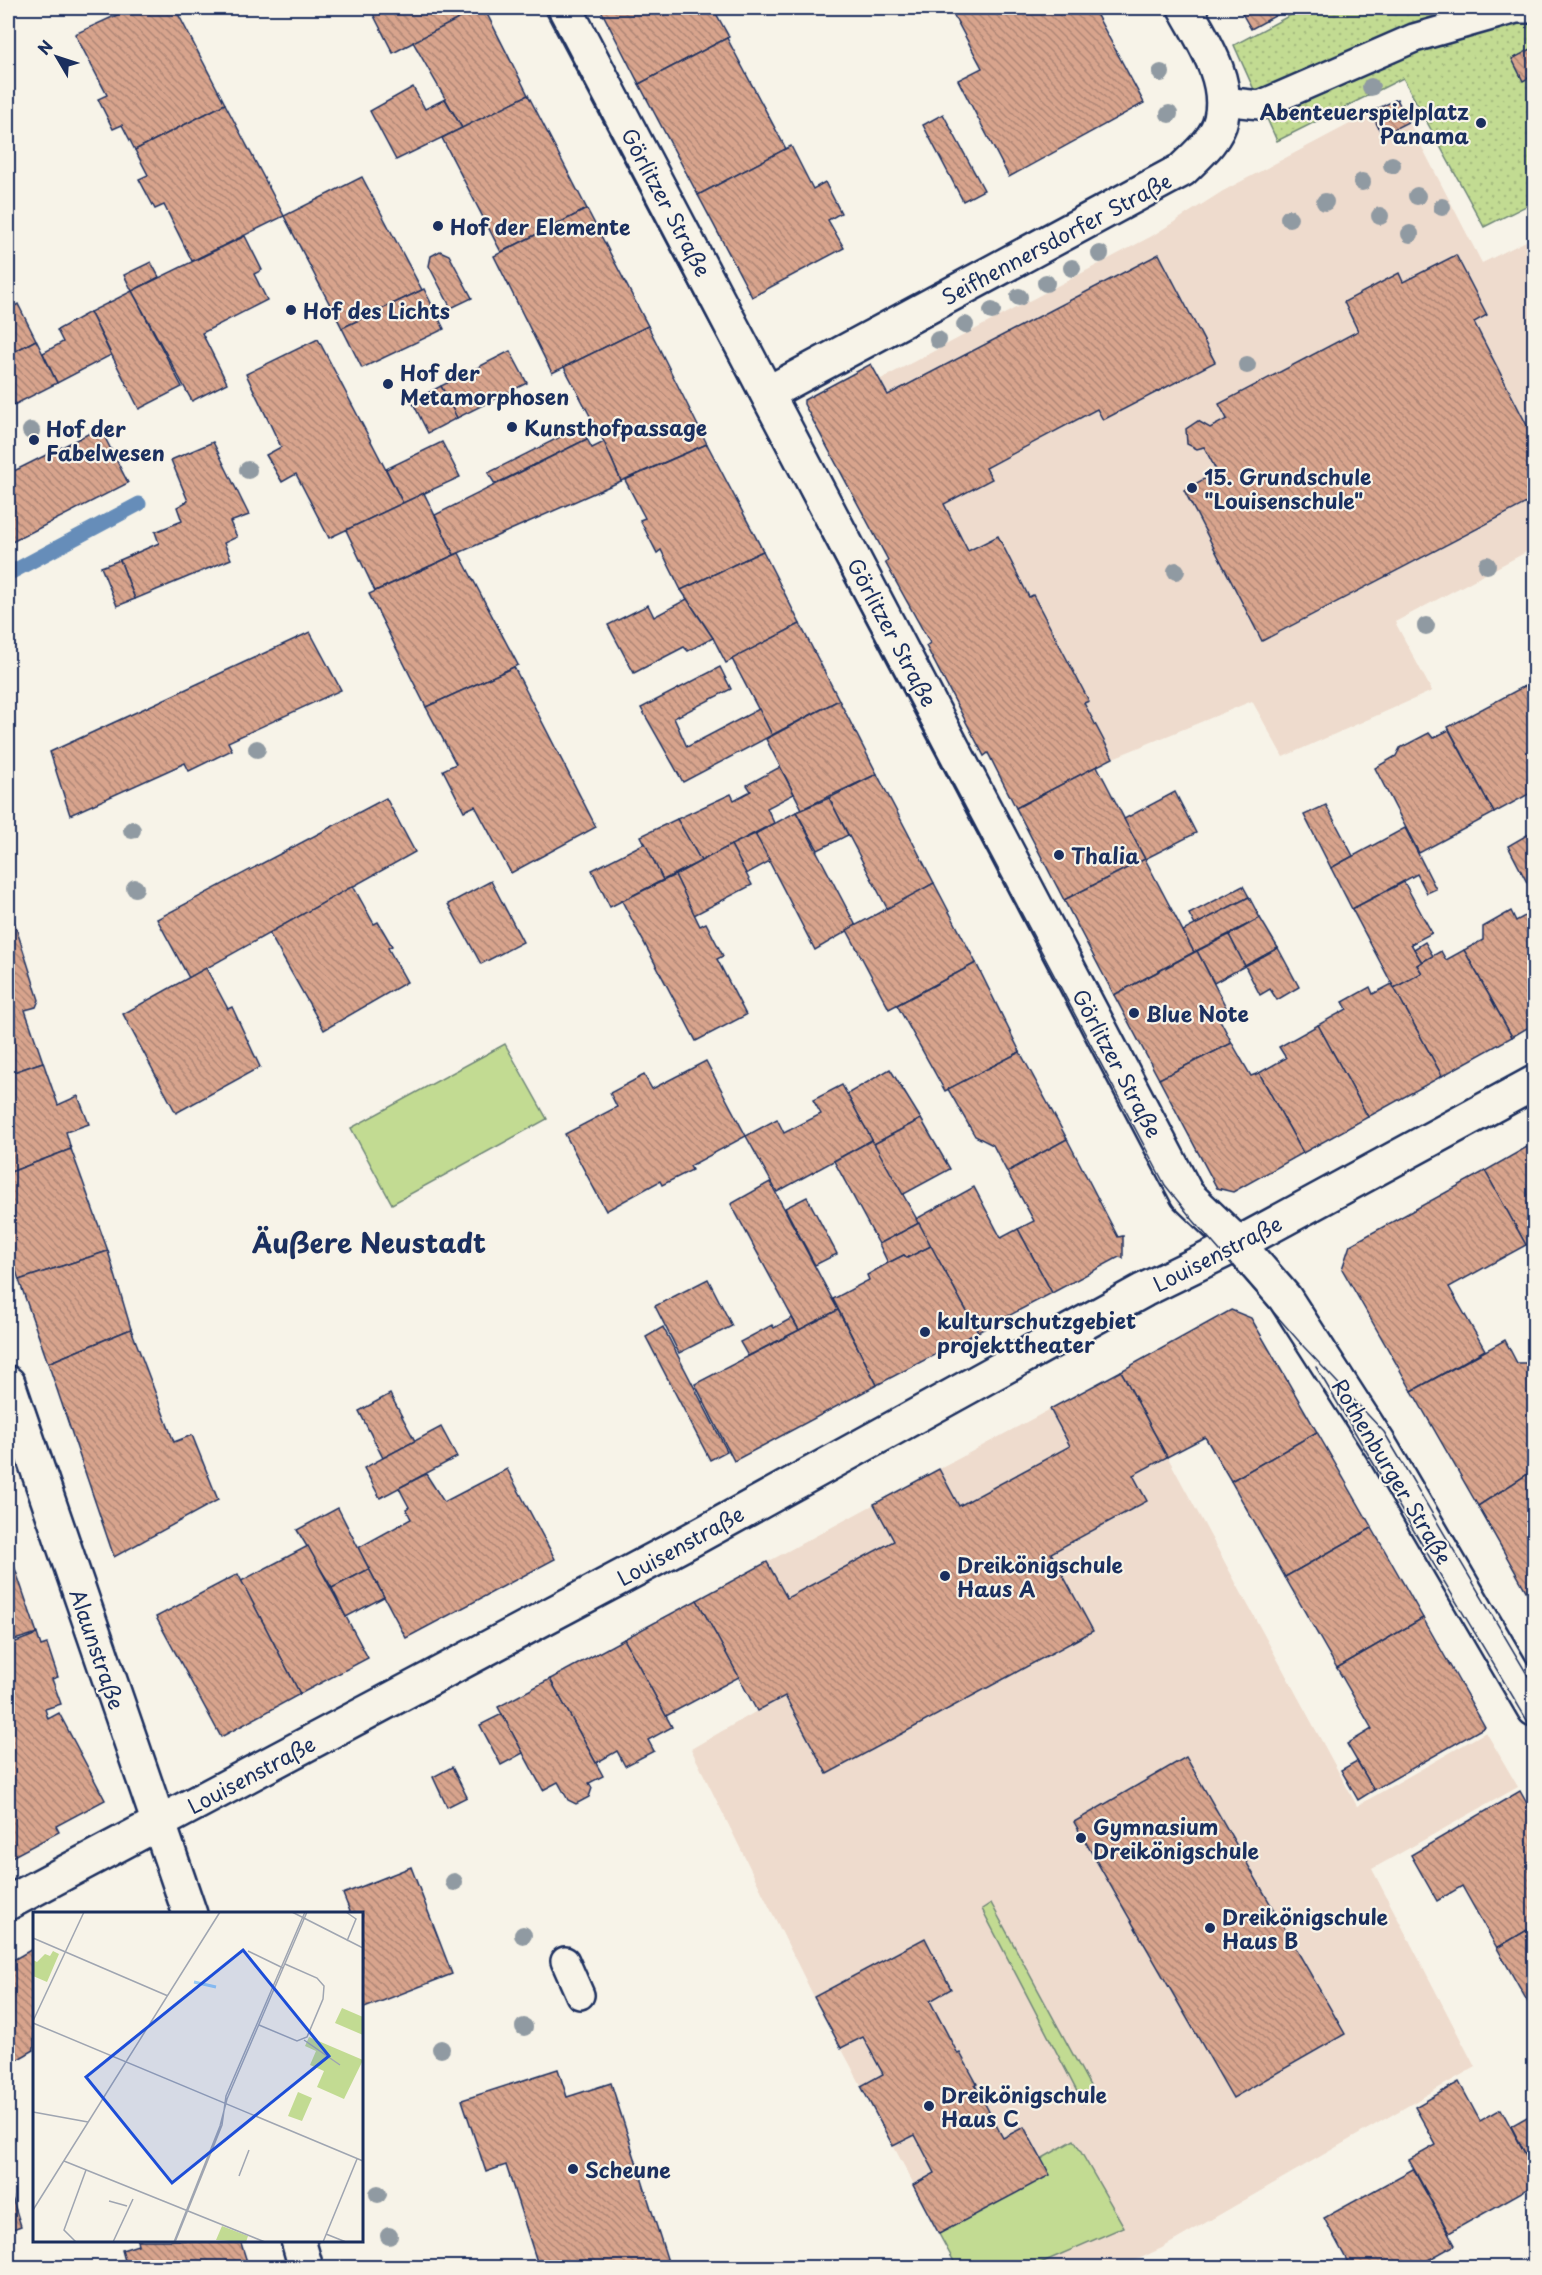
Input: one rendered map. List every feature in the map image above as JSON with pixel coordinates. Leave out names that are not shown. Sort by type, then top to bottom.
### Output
[{"type":"street","name":"Görlitzer Straße","points":[[565,8],[1188,1195],[1238,1244]]},
{"type":"street","name":"Seifhennersdorfer Straße","points":[[768,393],[1182,170],[1205,148],[1221,121],[1222,101],[1216,66],[1185,8]]},
{"type":"street","name":"Louisenstraße","points":[[8,1903],[689,1540],[1144,1290],[1238,1244],[1534,1083]]},
{"type":"street","name":"Rothenburger Straße","points":[[1238,1244],[1285,1298],[1381,1446],[1534,1709]]},
{"type":"street","name":"Alaunstraße","points":[[8,1383],[189,1912]]},
{"type":"street","points":[[298,2242],[306,2268]]},
{"type":"lane","points":[[1222,101],[1260,105],[1414,38],[1516,9],[1534,9]]},
{"type":"lane","points":[[565,1961],[580,1995]]},
{"type":"shaded area","name":"15. Grundschule \"Louisenschule\"","points":[[1397,99],[1482,263],[1534,237],[1534,548],[1395,622],[1432,691],[1283,757],[1252,701],[1113,758],[1016,808],[988,754],[984,756],[926,646],[930,643],[885,562],[888,560],[804,404],[804,400],[871,364],[881,379],[1152,236],[1223,191]]},
{"type":"shaded area","name":"Gymnasium Dreikönigschule","points":[[1121,1371],[1357,1806],[1486,1732],[1518,1787],[1372,1869],[1475,2067],[1162,2248],[1122,2267],[958,2267],[814,1997],[691,1749],[757,1711],[697,1600]]},
{"type":"green space","name":"Abenteuerspielplatz Panama","points":[[1304,8],[1534,8],[1534,202],[1484,227],[1403,78],[1277,141],[1234,45]]},
{"type":"green space","points":[[505,1044],[547,1119],[392,1204],[351,1128]]},
{"type":"green space","points":[[991,1903],[1096,2097],[1083,2103],[982,1909]]},
{"type":"green space","points":[[1074,2140],[1124,2227],[1029,2268],[957,2267],[939,2234],[1041,2159]]},
{"type":"building","points":[[132,8],[175,8],[225,104],[135,150],[122,125],[113,129],[98,99],[107,95],[75,34]]},
{"type":"building","points":[[370,8],[480,8],[393,53]]},
{"type":"building","points":[[484,8],[528,95],[462,128],[413,42]]},
{"type":"building","points":[[605,8],[713,8],[729,37],[639,84],[601,10]]},
{"type":"building","points":[[950,8],[1093,8],[1144,103],[1009,177],[958,80],[982,68]]},
{"type":"building","points":[[1239,8],[1270,8],[1275,16],[1251,29]]},
{"type":"building","points":[[1270,8],[1290,8],[1275,16]]},
{"type":"building","points":[[727,38],[786,149],[698,195],[639,84]]},
{"type":"building","points":[[1533,48],[1534,75],[1523,81],[1512,59]]},
{"type":"building","points":[[413,87],[425,109],[445,99],[462,128],[396,160],[370,111]]},
{"type":"building","points":[[528,95],[587,209],[501,252],[442,138]]},
{"type":"building","points":[[1397,99],[1408,122],[1382,135],[1371,112]]},
{"type":"building","points":[[225,104],[284,216],[192,261],[164,205],[155,209],[139,179],[148,175],[135,150]]},
{"type":"building","points":[[943,114],[984,190],[963,201],[923,125]]},
{"type":"building","points":[[791,146],[813,189],[825,182],[841,213],[828,220],[844,248],[752,297],[698,195]]},
{"type":"building","points":[[362,177],[422,290],[342,328],[284,216]]},
{"type":"building","points":[[587,209],[648,326],[552,373],[494,256]]},
{"type":"building","points":[[245,236],[262,270],[254,274],[267,300],[202,333],[227,383],[192,401],[132,291]]},
{"type":"building","points":[[440,251],[449,255],[472,298],[451,308],[429,266],[431,256]]},
{"type":"building","points":[[1159,254],[1215,362],[1103,420],[1097,409],[986,468],[992,479],[944,504],[968,551],[998,536],[1029,597],[1033,595],[1089,701],[1084,703],[1113,758],[1016,808],[988,753],[984,756],[926,646],[930,643],[885,562],[888,560],[804,404],[804,400],[871,364],[888,395]]},
{"type":"building","points":[[1456,255],[1487,315],[1474,322],[1534,439],[1534,499],[1262,641],[1184,490],[1217,472],[1204,447],[1197,449],[1187,444],[1186,429],[1198,421],[1210,428],[1227,419],[1219,404],[1358,331],[1344,302],[1399,273],[1403,282]]},
{"type":"building","points":[[151,262],[159,277],[132,291],[124,275]]},
{"type":"building","points":[[424,289],[444,329],[362,368],[342,328]]},
{"type":"building","points":[[132,291],[182,387],[139,409],[90,312]]},
{"type":"building","points":[[18,304],[36,340],[8,355],[8,310]]},
{"type":"building","points":[[90,312],[111,355],[57,383],[43,353],[63,342],[57,330]]},
{"type":"building","points":[[648,326],[707,444],[621,481],[604,442],[564,367]]},
{"type":"building","points":[[318,339],[403,503],[329,538],[296,474],[282,482],[266,455],[281,447],[246,374]]},
{"type":"building","points":[[36,340],[57,383],[8,408],[8,355]]},
{"type":"building","points":[[510,351],[527,383],[457,418],[441,386]]},
{"type":"building","points":[[441,386],[457,418],[428,433],[412,401]]},
{"type":"building","points":[[582,426],[587,439],[495,484],[488,473]]},
{"type":"building","points":[[100,428],[128,483],[8,544],[8,474]]},
{"type":"building","points":[[587,439],[592,448],[604,442],[621,481],[454,555],[435,515]]},
{"type":"building","points":[[213,442],[249,515],[230,522],[237,537],[224,543],[231,559],[135,599],[120,560],[159,543],[155,532],[182,521],[177,507],[188,501],[171,460]]},
{"type":"building","points":[[442,442],[460,477],[403,503],[386,469]]},
{"type":"building","points":[[707,444],[763,551],[681,590],[661,550],[657,553],[640,520],[645,518],[625,480]]},
{"type":"building","points":[[424,493],[454,555],[375,591],[346,530]]},
{"type":"building","points":[[763,551],[800,624],[726,663],[713,638],[681,590]]},
{"type":"building","points":[[459,553],[518,665],[426,707],[369,594]]},
{"type":"building","points":[[120,560],[135,599],[117,606],[101,567]]},
{"type":"building","points":[[687,599],[713,638],[688,651],[684,647],[634,673],[608,625],[648,605],[654,617]]},
{"type":"building","points":[[800,624],[839,700],[772,735],[732,659]]},
{"type":"building","points":[[310,632],[341,690],[228,742],[232,750],[189,771],[185,763],[70,815],[50,752]]},
{"type":"building","points":[[514,667],[596,827],[511,873],[475,806],[464,811],[443,770],[456,764],[426,707]]},
{"type":"building","points":[[720,667],[731,689],[674,718],[687,747],[759,709],[772,735],[683,782],[641,708]]},
{"type":"building","points":[[1534,681],[1534,791],[1494,813],[1448,727]]},
{"type":"building","points":[[839,700],[877,774],[802,809],[766,739]]},
{"type":"building","points":[[1449,730],[1494,813],[1419,853],[1375,768],[1396,756],[1400,748],[1429,733],[1433,738]]},
{"type":"building","points":[[1097,766],[1145,859],[1064,900],[1016,808]]},
{"type":"building","points":[[780,767],[794,794],[767,808],[774,823],[701,861],[677,819],[731,794],[734,800],[751,791],[747,785]]},
{"type":"building","points":[[877,774],[934,883],[888,910],[829,798]]},
{"type":"building","points":[[1175,792],[1196,833],[1145,859],[1124,819]]},
{"type":"building","points":[[386,798],[415,852],[189,978],[157,919]]},
{"type":"building","points":[[829,798],[848,835],[818,850],[796,812]]},
{"type":"building","points":[[1326,805],[1353,856],[1331,868],[1304,815]]},
{"type":"building","points":[[796,812],[856,926],[815,950],[755,834]]},
{"type":"building","points":[[677,819],[701,861],[663,880],[641,836]]},
{"type":"building","points":[[1405,828],[1436,889],[1427,893],[1417,874],[1352,909],[1331,868]]},
{"type":"building","points":[[1534,831],[1534,896],[1508,846]]},
{"type":"building","points":[[755,834],[770,861],[746,874],[731,845]]},
{"type":"building","points":[[645,843],[663,880],[610,907],[592,870]]},
{"type":"building","points":[[731,845],[752,885],[694,915],[675,875]]},
{"type":"building","points":[[1145,859],[1194,952],[1114,995],[1064,900]]},
{"type":"building","points":[[675,875],[700,926],[706,923],[723,956],[717,959],[746,1015],[696,1041],[622,901]]},
{"type":"building","points":[[491,881],[523,942],[481,964],[448,904]]},
{"type":"building","points":[[1404,882],[1432,933],[1411,944],[1422,962],[1417,965],[1422,973],[1394,988],[1352,909]]},
{"type":"building","points":[[934,883],[976,963],[889,1009],[847,930]]},
{"type":"building","points":[[353,886],[374,924],[378,922],[392,946],[388,948],[407,982],[324,1030],[269,933]]},
{"type":"building","points":[[1243,886],[1249,897],[1195,925],[1189,914]]},
{"type":"building","points":[[1249,897],[1260,918],[1194,952],[1183,931]]},
{"type":"building","points":[[1511,911],[1516,921],[1534,911],[1534,1024],[1512,1037],[1464,950],[1483,940],[1483,927]]},
{"type":"building","points":[[11,912],[39,1000],[36,1007],[25,1010],[43,1062],[8,1074],[8,913]]},
{"type":"building","points":[[1260,918],[1278,948],[1245,966],[1229,935]]},
{"type":"building","points":[[1229,935],[1245,966],[1214,983],[1197,951]]},
{"type":"building","points":[[1425,942],[1433,956],[1422,962],[1414,949]]},
{"type":"building","points":[[1278,948],[1299,987],[1277,1000],[1270,989],[1260,995],[1245,966]]},
{"type":"building","points":[[1464,950],[1512,1037],[1442,1076],[1394,988],[1422,973],[1417,965],[1441,951],[1446,960]]},
{"type":"building","points":[[1197,951],[1229,1013],[1219,1018],[1232,1043],[1159,1079],[1114,995]]},
{"type":"building","points":[[976,963],[1020,1052],[945,1091],[897,1005]]},
{"type":"building","points":[[206,968],[228,1009],[232,1007],[260,1067],[176,1113],[123,1014]]},
{"type":"building","points":[[1392,984],[1442,1076],[1368,1117],[1318,1025],[1347,1009],[1343,1002],[1370,987],[1373,994]]},
{"type":"building","points":[[1318,1025],[1368,1117],[1303,1153],[1259,1073],[1286,1058],[1279,1047]]},
{"type":"building","points":[[1232,1043],[1251,1076],[1259,1073],[1303,1153],[1233,1192],[1217,1188],[1159,1079]]},
{"type":"building","points":[[1020,1052],[1067,1139],[1007,1172],[993,1145],[975,1136],[948,1089]]},
{"type":"building","points":[[706,1061],[746,1136],[690,1166],[692,1170],[662,1185],[660,1181],[606,1211],[565,1134],[617,1107],[610,1093],[644,1075],[652,1089]]},
{"type":"building","points":[[43,1062],[58,1105],[78,1096],[89,1124],[66,1132],[71,1149],[8,1173],[8,1074]]},
{"type":"building","points":[[890,1069],[921,1119],[874,1144],[847,1094]]},
{"type":"building","points":[[842,1085],[872,1140],[777,1192],[746,1136],[777,1119],[784,1133],[821,1114],[813,1100]]},
{"type":"building","points":[[921,1119],[950,1169],[902,1195],[874,1144]]},
{"type":"building","points":[[1067,1139],[1118,1237],[1123,1236],[1123,1258],[1119,1257],[1052,1293],[1018,1229],[1034,1221],[1007,1172]]},
{"type":"building","points":[[872,1140],[919,1223],[879,1244],[834,1161]]},
{"type":"building","points":[[1534,1143],[1534,1240],[1526,1245],[1485,1171]]},
{"type":"building","points":[[71,1149],[108,1251],[19,1280],[8,1245],[8,1173]]},
{"type":"building","points":[[1485,1171],[1526,1245],[1449,1287],[1485,1350],[1412,1391],[1342,1269],[1350,1245]]},
{"type":"building","points":[[770,1182],[838,1310],[799,1330],[731,1204]]},
{"type":"building","points":[[974,1187],[1001,1238],[1018,1229],[1052,1293],[978,1332],[916,1219]]},
{"type":"building","points":[[807,1197],[837,1254],[815,1265],[785,1208]]},
{"type":"building","points":[[919,1223],[931,1246],[907,1258],[904,1255],[888,1263],[879,1244]]},
{"type":"building","points":[[931,1246],[978,1332],[877,1385],[833,1299],[869,1280],[867,1275],[888,1263],[904,1255],[907,1258]]},
{"type":"building","points":[[108,1251],[131,1329],[48,1363],[19,1280]]},
{"type":"building","points":[[708,1279],[732,1326],[679,1353],[655,1306]]},
{"type":"building","points":[[838,1310],[877,1385],[734,1461],[695,1384]]},
{"type":"building","points":[[1231,1310],[1251,1318],[1317,1432],[1231,1481],[1205,1437],[1167,1457],[1121,1371]]},
{"type":"building","points":[[792,1318],[799,1330],[748,1356],[740,1342],[772,1325],[774,1328]]},
{"type":"building","points":[[663,1327],[727,1451],[710,1460],[646,1337]]},
{"type":"building","points":[[131,1329],[174,1442],[192,1435],[218,1500],[114,1557],[48,1363]]},
{"type":"building","points":[[1505,1340],[1517,1363],[1526,1363],[1534,1379],[1534,1470],[1478,1506],[1412,1391]]},
{"type":"building","name":"Dreikönigschule Haus A","points":[[1121,1371],[1167,1457],[1133,1475],[1147,1501],[1051,1553],[1093,1631],[827,1774],[785,1696],[757,1711],[697,1600],[767,1562],[787,1598],[894,1541],[874,1504],[939,1469],[959,1506],[1070,1446],[1050,1409]]},
{"type":"building","points":[[390,1394],[415,1441],[383,1458],[359,1411]]},
{"type":"building","points":[[441,1427],[457,1457],[380,1498],[364,1468]]},
{"type":"building","points":[[1317,1432],[1372,1528],[1285,1577],[1231,1481]]},
{"type":"building","points":[[507,1469],[555,1559],[406,1638],[358,1548],[411,1519],[406,1509],[409,1507],[399,1488],[426,1474],[444,1502]]},
{"type":"building","points":[[1534,1470],[1534,1605],[1478,1506]]},
{"type":"building","points":[[338,1508],[369,1569],[332,1588],[297,1530]]},
{"type":"building","points":[[1372,1528],[1423,1618],[1337,1668],[1285,1577]]},
{"type":"building","points":[[308,1546],[368,1658],[300,1694],[241,1581]]},
{"type":"building","points":[[8,1548],[37,1633],[8,1642]]},
{"type":"building","points":[[369,1569],[384,1597],[346,1617],[332,1588]]},
{"type":"building","points":[[238,1574],[300,1694],[221,1737],[156,1617]]},
{"type":"building","points":[[697,1600],[739,1677],[666,1716],[624,1639]]},
{"type":"building","points":[[1423,1618],[1485,1727],[1374,1790],[1347,1744],[1372,1729],[1337,1668]]},
{"type":"building","points":[[37,1634],[41,1646],[47,1644],[58,1677],[52,1679],[61,1704],[45,1709],[48,1719],[59,1713],[105,1800],[56,1826],[59,1832],[8,1859],[8,1645]]},
{"type":"building","points":[[624,1639],[672,1727],[648,1740],[654,1751],[625,1766],[617,1751],[596,1763],[550,1679]]},
{"type":"building","points":[[550,1679],[603,1776],[589,1783],[592,1788],[589,1797],[576,1804],[568,1800],[558,1782],[543,1790],[498,1707]]},
{"type":"building","points":[[502,1714],[523,1753],[501,1765],[480,1725]]},
{"type":"building","name":"Dreikönigschule Haus B","points":[[1186,1757],[1345,2034],[1233,2098],[1074,1822]]},
{"type":"building","points":[[1357,1761],[1374,1790],[1358,1800],[1341,1770]]},
{"type":"building","points":[[452,1767],[467,1797],[447,1807],[433,1777]]},
{"type":"building","points":[[1520,1791],[1534,1816],[1534,1926],[1497,1948],[1462,1886],[1437,1901],[1411,1855]]},
{"type":"building","points":[[411,1867],[452,1974],[363,2009],[363,1912],[350,1912],[343,1894]]},
{"type":"building","points":[[1534,1926],[1534,2013],[1497,1948]]},
{"type":"building","name":"Dreikönigschule Haus C","points":[[925,1938],[951,1989],[930,2001],[977,2084],[975,2085],[1003,2138],[1024,2127],[1050,2175],[939,2234],[913,2185],[935,2173],[915,2135],[893,2146],[861,2086],[883,2074],[863,2037],[841,2048],[814,1997]]},
{"type":"building","points":[[33,1949],[33,2051],[8,2065],[8,1963]]},
{"type":"building","name":"Scheune","points":[[558,2069],[567,2097],[611,2083],[670,2268],[539,2268],[506,2165],[486,2172],[462,2100]]},
{"type":"building","points":[[1459,2082],[1480,2121],[1501,2109],[1534,2170],[1534,2185],[1449,2233],[1409,2160],[1436,2145],[1415,2107]]},
{"type":"building","points":[[1534,2113],[1534,2170],[1511,2126]]},
{"type":"building","points":[[1413,2169],[1455,2245],[1414,2268],[1351,2268],[1324,2218]]},
{"type":"building","points":[[8,2185],[21,2226],[8,2231]]},
{"type":"building","points":[[137,2242],[241,2242],[249,2268],[127,2268],[122,2250],[138,2245]]},
{"type":"waterway","points":[[8,574],[139,504]]},
{"type":"tram line","points":[[543,8],[1165,1185],[1304,1347],[1384,1432],[1534,1686]]},
{"type":"tram line","points":[[1316,1367],[1534,1732]]},
{"type":"place","name":"Abenteuerspielplatz Panama","points":[[1481,123]]},
{"type":"place","name":"Hof der Elemente","points":[[438,226]]},
{"type":"place","name":"Hof des Lichts","points":[[291,310]]},
{"type":"place","name":"Hof der Metamorphosen","points":[[388,384]]},
{"type":"place","name":"Kunsthofpassage","points":[[512,427]]},
{"type":"place","name":"Hof der Fabelwesen","points":[[34,440]]},
{"type":"place","name":"15. Grundschule \"Louisenschule\"","points":[[1192,488]]},
{"type":"place","name":"Thalia","points":[[1059,855]]},
{"type":"place","name":"Blue Note","points":[[1134,1013]]},
{"type":"place","name":"kulturschutzgebiet projekttheater","points":[[925,1332]]},
{"type":"place","name":"Dreikönigschule Haus A","points":[[945,1576]]},
{"type":"place","name":"Gymnasium Dreikönigschule","points":[[1081,1838]]},
{"type":"place","name":"Dreikönigschule Haus B","points":[[1210,1928]]},
{"type":"place","name":"Dreikönigschule Haus C","points":[[929,2106]]},
{"type":"place","name":"Scheune","points":[[573,2169]]},
{"type":"district","name":"Äußere Neustadt","points":[[369,1241]]}]
